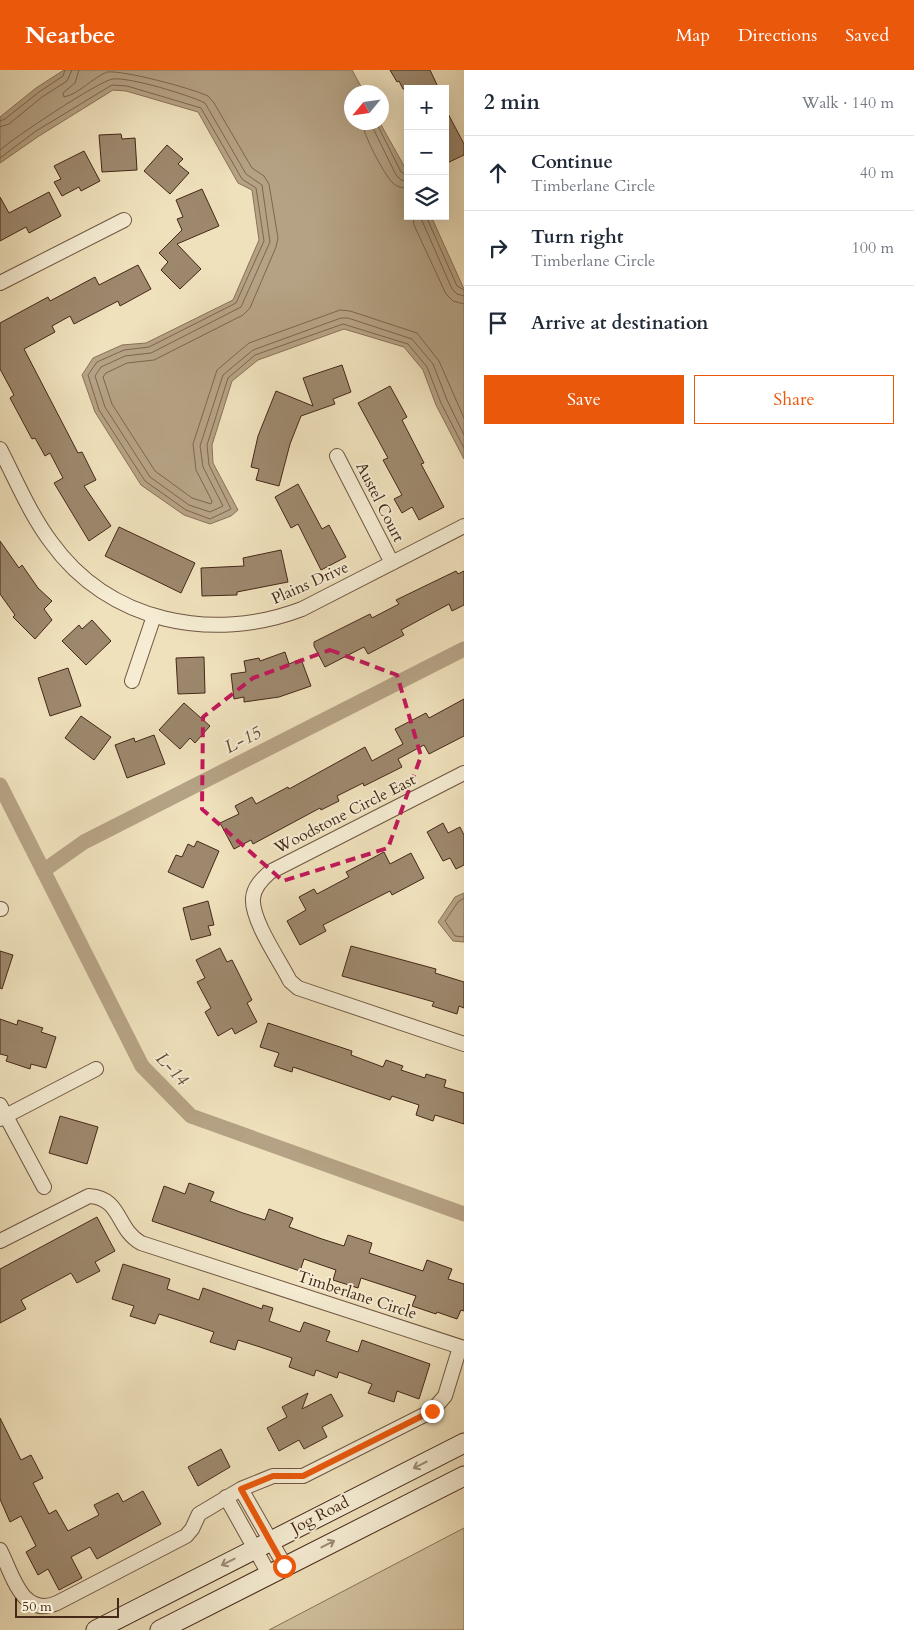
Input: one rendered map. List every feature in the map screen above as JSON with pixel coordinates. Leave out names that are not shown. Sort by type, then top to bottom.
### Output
[{"type":"main road","name":"Jog Road","points":[[96,1630],[254,1548],[464,1443]]},
{"type":"main road","name":"Jog Road","points":[[160,1630],[464,1476]]},
{"type":"street","points":[[0,283],[124,220]]},
{"type":"street","name":"Plains Drive","points":[[0,449],[35,518],[63,558],[84,578],[108,595],[154,616],[198,626],[256,623],[302,608],[464,526]]},
{"type":"street","name":"Austel Court","points":[[337,456],[392,563]]},
{"type":"street","points":[[132,681],[154,616]]},
{"type":"street","name":"Woodstone Circle East","points":[[464,773],[270,872],[256,888],[253,898],[257,918],[290,981],[301,990],[464,1044]]},
{"type":"street","points":[[44,1186],[2,1114],[96,1069]]},
{"type":"street","name":"Timberlane Circle","points":[[0,1241],[89,1196],[100,1196],[108,1201],[132,1238],[141,1243],[462,1347],[445,1396],[432,1411],[303,1476],[273,1476],[241,1489],[199,1514],[192,1529],[186,1536],[48,1607],[38,1607],[26,1602],[0,1550]]},
{"type":"street","points":[[241,1489],[271,1540],[277,1570]]},
{"type":"street","points":[[226,1497],[254,1548],[277,1570]]},
{"type":"highlighted area","points":[[330,650],[397,675],[421,756],[388,848],[283,881],[202,809],[203,717],[253,678]]},
{"type":"shaded area","points":[[464,1528],[464,1630],[269,1630]]},
{"type":"water","points":[[64,70],[352,70],[360,85],[344,85],[344,130],[384,130],[404,166],[404,220],[433,220],[464,289],[464,459],[436,405],[423,370],[404,347],[344,329],[258,360],[232,381],[212,445],[213,463],[238,510],[231,516],[210,524],[184,515],[141,485],[95,412],[82,375],[93,358],[122,345],[146,343],[233,300],[259,240],[252,190],[238,183],[198,112],[126,91],[113,90],[39,136],[0,163],[0,117],[36,88]]},
{"type":"water","points":[[464,893],[464,942],[453,941],[438,922],[455,897]]},
{"type":"building","points":[[390,70],[430,70],[437,85],[404,85],[403,89],[399,81],[397,82]]},
{"type":"building","points":[[449,116],[464,144],[464,155],[449,162]]},
{"type":"building","points":[[121,134],[122,139],[135,138],[137,170],[102,172],[99,135]]},
{"type":"building","points":[[167,145],[183,159],[178,164],[189,173],[170,194],[144,171]]},
{"type":"building","points":[[84,151],[100,181],[81,191],[79,187],[62,196],[54,182],[61,179],[54,166]]},
{"type":"building","points":[[202,189],[219,226],[177,244],[201,269],[180,289],[161,270],[168,262],[159,253],[182,230],[177,219],[183,217],[176,200]]},
{"type":"building","points":[[49,192],[61,216],[29,233],[26,227],[0,241],[0,197],[9,213]]},
{"type":"building","points":[[138,265],[151,289],[120,306],[118,301],[74,324],[70,316],[52,326],[55,332],[24,349],[78,453],[82,452],[96,480],[84,486],[111,526],[89,541],[54,483],[63,478],[50,453],[45,456],[35,438],[32,439],[10,398],[14,395],[0,369],[0,323],[48,297],[50,301],[95,277],[99,285]]},
{"type":"building","points":[[342,365],[351,392],[333,399],[335,404],[301,416],[290,444],[279,486],[256,480],[259,469],[251,467],[258,436],[276,391],[313,406],[303,378]]},
{"type":"building","points":[[390,386],[407,417],[402,420],[424,463],[421,464],[444,507],[419,520],[412,507],[402,513],[394,499],[402,495],[383,460],[388,458],[358,403]]},
{"type":"building","points":[[298,484],[322,529],[329,525],[346,557],[321,570],[298,524],[291,528],[275,497]]},
{"type":"building","points":[[119,527],[195,563],[181,593],[105,556]]},
{"type":"building","points":[[0,541],[19,568],[22,565],[38,588],[52,601],[44,609],[52,620],[35,639],[13,617],[15,615],[0,594]]},
{"type":"building","points":[[281,550],[288,582],[237,592],[237,595],[202,596],[201,568],[244,566],[243,558]]},
{"type":"building","points":[[456,571],[458,574],[464,571],[464,605],[452,611],[449,604],[401,630],[404,635],[368,654],[364,647],[325,667],[314,646],[314,642],[370,614],[372,618],[399,604],[396,600]]},
{"type":"building","points":[[92,620],[111,641],[86,665],[62,641],[79,625],[82,629]]},
{"type":"building","points":[[285,652],[289,664],[301,659],[311,686],[279,697],[244,702],[244,697],[234,699],[231,674],[246,672],[244,661],[259,658],[260,661]]},
{"type":"building","points":[[204,657],[205,693],[178,694],[176,658]]},
{"type":"building","points":[[68,668],[81,706],[50,716],[38,678]]},
{"type":"building","points":[[464,699],[464,736],[429,754],[424,745],[398,759],[402,767],[364,786],[363,783],[337,796],[339,801],[321,810],[320,808],[253,844],[251,840],[234,849],[220,823],[239,814],[235,806],[252,797],[256,804],[288,787],[289,789],[365,747],[372,761],[403,744],[395,729],[426,713],[429,718]]},
{"type":"building","points":[[184,703],[210,726],[195,743],[190,738],[180,749],[159,730]]},
{"type":"building","points":[[81,716],[111,737],[94,760],[65,738]]},
{"type":"building","points":[[154,735],[165,764],[127,778],[115,745],[134,738],[135,742]]},
{"type":"building","points":[[443,823],[448,833],[460,827],[464,835],[464,865],[456,869],[450,858],[443,861],[427,832]]},
{"type":"building","points":[[197,841],[219,851],[203,888],[168,872],[176,855],[182,857],[188,844],[194,847]]},
{"type":"building","points":[[384,852],[390,864],[411,853],[424,878],[392,895],[390,891],[323,925],[326,931],[300,945],[287,921],[306,910],[299,897],[314,889],[317,894],[349,877],[346,872]]},
{"type":"building","points":[[208,901],[214,925],[208,926],[211,935],[191,940],[183,908]]},
{"type":"building","points":[[351,946],[436,969],[435,973],[464,982],[464,1008],[459,1006],[457,1014],[432,1006],[434,1002],[342,976]]},
{"type":"building","points":[[220,948],[227,962],[232,960],[252,1000],[247,1003],[257,1022],[235,1034],[232,1028],[218,1036],[205,1012],[211,1008],[197,982],[205,978],[196,960]]},
{"type":"building","points":[[0,951],[13,955],[2,989],[0,988]]},
{"type":"building","points":[[0,1019],[17,1025],[18,1020],[43,1028],[41,1032],[56,1037],[46,1068],[31,1064],[30,1069],[6,1061],[8,1056],[0,1054]]},
{"type":"building","points":[[268,1023],[352,1051],[351,1055],[383,1067],[386,1060],[403,1066],[401,1070],[425,1078],[426,1074],[446,1080],[444,1087],[464,1093],[464,1124],[435,1115],[433,1121],[416,1115],[419,1105],[392,1096],[390,1100],[293,1067],[292,1072],[274,1066],[279,1053],[260,1047]]},
{"type":"building","points":[[60,1116],[98,1127],[87,1164],[49,1153]]},
{"type":"building","points":[[189,1183],[214,1192],[210,1201],[265,1220],[269,1209],[293,1218],[289,1227],[322,1239],[344,1246],[348,1235],[372,1243],[369,1253],[423,1271],[427,1260],[452,1269],[448,1279],[464,1284],[464,1311],[461,1310],[457,1319],[437,1312],[436,1314],[412,1306],[416,1296],[361,1278],[358,1288],[333,1280],[336,1270],[304,1259],[300,1271],[152,1221],[164,1186],[185,1194]]},
{"type":"building","points":[[97,1217],[115,1251],[95,1262],[100,1271],[77,1283],[71,1273],[21,1300],[26,1309],[0,1323],[0,1269]]},
{"type":"building","points":[[123,1264],[170,1279],[167,1289],[199,1300],[203,1288],[262,1309],[263,1305],[273,1308],[269,1321],[300,1332],[304,1322],[330,1331],[326,1341],[358,1352],[362,1340],[430,1364],[419,1399],[397,1391],[394,1402],[368,1393],[372,1384],[339,1372],[337,1378],[316,1370],[314,1376],[289,1367],[292,1358],[260,1347],[238,1340],[235,1350],[210,1342],[214,1332],[159,1314],[155,1324],[130,1316],[134,1306],[112,1299]]},
{"type":"building","points":[[308,1393],[302,1409],[331,1394],[343,1416],[322,1427],[327,1437],[304,1449],[299,1440],[279,1451],[267,1428],[287,1417],[282,1407]]},
{"type":"building","points":[[0,1418],[21,1460],[31,1455],[43,1478],[33,1483],[49,1514],[56,1510],[68,1531],[99,1515],[94,1505],[118,1493],[123,1502],[143,1491],[161,1524],[97,1559],[90,1547],[71,1557],[82,1578],[59,1590],[48,1569],[38,1575],[26,1552],[36,1546],[21,1516],[10,1522],[0,1499]]},
{"type":"building","points":[[221,1449],[230,1467],[198,1486],[188,1467]]},
{"type":"waterway","name":"L-15","points":[[43,871],[84,842],[464,649]]},
{"type":"waterway","name":"L-14","points":[[0,785],[142,1066],[191,1116],[464,1214]]},
{"type":"route","points":[[284,1566],[261,1521],[241,1489],[263,1478],[283,1475],[303,1476],[432,1411]]}]
